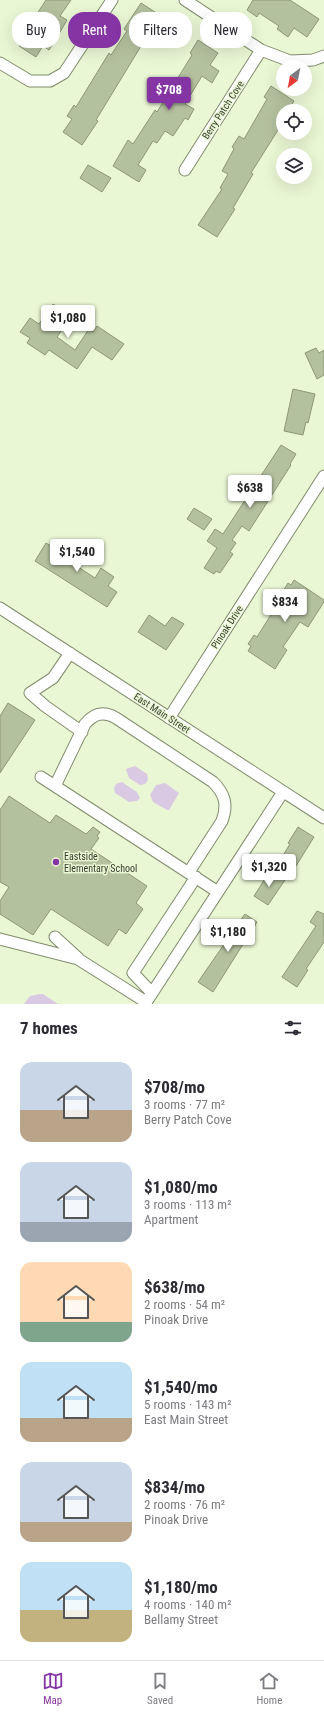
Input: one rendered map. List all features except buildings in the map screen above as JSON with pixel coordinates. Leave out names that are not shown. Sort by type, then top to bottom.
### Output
[{"type":"street","points":[[0,63],[30,81],[50,81],[64,73],[112,0]]},
{"type":"street","points":[[185,0],[261,50],[290,61],[313,60],[324,56]]},
{"type":"street","name":"Berry Patch Cove","points":[[185,170],[261,50]]},
{"type":"street","name":"Pinoak Drive","points":[[169,718],[324,476]]},
{"type":"street","name":"East Main Street","points":[[0,608],[324,818]]},
{"type":"street","points":[[70,653],[53,678],[30,693],[44,706],[82,732]]},
{"type":"street","points":[[55,786],[90,718],[96,714],[110,714],[213,782],[220,788],[224,796],[226,804],[222,821],[192,875],[133,973],[148,1000]]},
{"type":"street","points":[[41,777],[218,892]]},
{"type":"street","points":[[148,1000],[283,792]]},
{"type":"street","points":[[56,937],[78,959],[148,1000]]},
{"type":"street","points":[[0,939],[78,959]]},
{"type":"shaded area","points":[[135,766],[147,774],[148,780],[145,784],[140,785],[129,778],[126,769]]},
{"type":"shaded area","points":[[122,782],[137,792],[140,798],[137,801],[129,802],[115,793],[114,788],[116,784]]},
{"type":"shaded area","points":[[165,783],[179,793],[169,810],[153,802],[150,795],[156,785]]},
{"type":"shaded area","points":[[43,994],[58,1004],[24,1004],[30,996]]},
{"type":"place","name":"Eastside Elementary School","points":[[56,862]]}]
